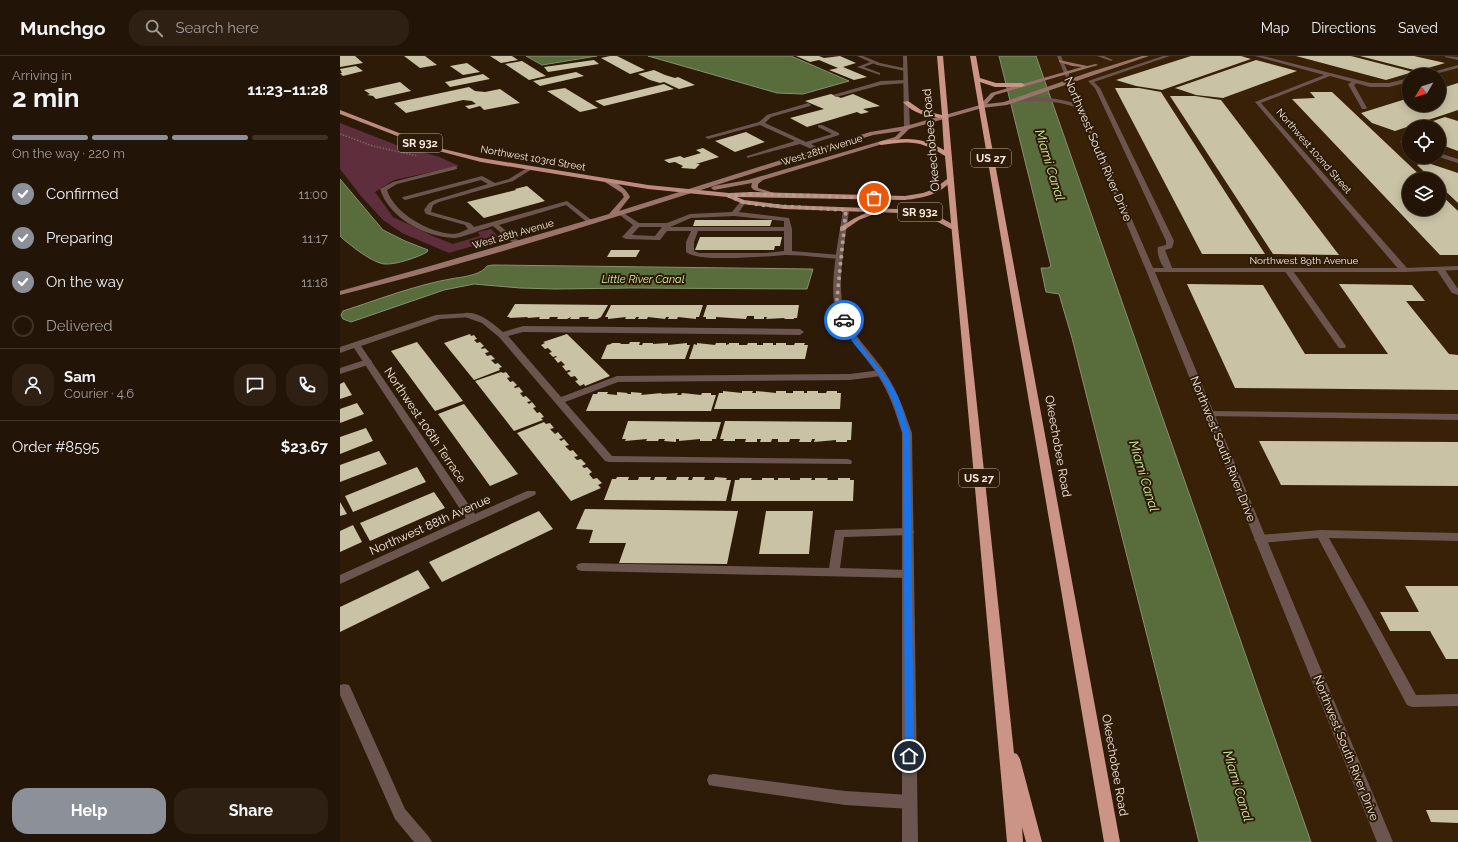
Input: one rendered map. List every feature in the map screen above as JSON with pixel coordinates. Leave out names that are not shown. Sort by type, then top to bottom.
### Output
[{"type":"highway","name":"Okeechobee Road","points":[[940,56],[954,227],[1015,842]]},
{"type":"highway","name":"Okeechobee Road","points":[[973,56],[1112,842]]},
{"type":"highway","points":[[977,79],[1003,88],[1022,85]]},
{"type":"highway","points":[[906,102],[911,108],[917,111],[946,117]]},
{"type":"highway","points":[[881,143],[906,140],[920,141],[932,145],[949,156]]},
{"type":"highway","points":[[1004,730],[1034,842]]},
{"type":"main road","name":"West 28th Avenue","points":[[340,294],[517,244],[691,192],[730,177],[872,133],[907,128],[982,106],[1005,104],[1049,90],[1069,81],[1147,56]]},
{"type":"main road","points":[[1060,58],[1075,65],[1092,66]]},
{"type":"main road","points":[[1022,85],[1118,58]]},
{"type":"main road","name":"West 28th Avenue","points":[[982,106],[993,94],[1003,88]]},
{"type":"main road","name":"Northwest 103rd Street","points":[[340,112],[433,148],[481,160],[607,181],[691,192],[729,196],[751,194],[811,196]]},
{"type":"main road","name":"West 28th Avenue","points":[[691,192],[760,179],[897,138],[907,128]]},
{"type":"main road","points":[[782,172],[812,159],[818,153],[818,150]]},
{"type":"main road","name":"SR 932","points":[[811,196],[874,198],[917,197],[937,191],[951,178]]},
{"type":"main road","points":[[760,179],[755,183],[756,189],[772,194]]},
{"type":"main road","points":[[607,181],[625,192],[627,197],[611,216]]},
{"type":"main road","name":"Northwest 103rd Street","points":[[729,196],[743,202],[784,207],[924,212],[954,227]]},
{"type":"main road","points":[[811,196],[829,201],[846,210]]},
{"type":"main road","points":[[843,229],[857,219],[882,211]]},
{"type":"street","points":[[859,56],[875,62],[905,69]]},
{"type":"street","points":[[905,56],[907,128]]},
{"type":"street","points":[[1099,56],[1111,60]]},
{"type":"street","points":[[1168,56],[1091,82],[1097,88],[1170,241],[1171,244],[1161,249],[1161,253],[1170,270]]},
{"type":"street","points":[[1257,56],[1356,82],[1380,86],[1402,82]]},
{"type":"street","points":[[1447,56],[1458,59]]},
{"type":"street","name":"Northwest South River Drive","points":[[1060,58],[1150,270],[1385,842]]},
{"type":"street","points":[[875,62],[859,66],[878,74]]},
{"type":"street","points":[[1446,69],[1458,66]]},
{"type":"street","name":"Northwest 102nd Street","points":[[1328,75],[1258,102],[1404,270]]},
{"type":"street","points":[[836,95],[881,83],[905,82]]},
{"type":"street","points":[[1356,82],[1351,84],[1364,108]]},
{"type":"street","points":[[1017,100],[1047,98],[1065,101],[1080,107]]},
{"type":"street","points":[[708,137],[760,123],[769,116],[808,105]]},
{"type":"street","points":[[760,123],[818,150]]},
{"type":"street","points":[[749,157],[837,134],[820,126]]},
{"type":"street","points":[[1446,157],[1458,161]]},
{"type":"street","points":[[455,168],[395,183],[383,189],[386,198],[406,219],[434,233],[455,236],[567,203],[590,222]]},
{"type":"street","points":[[472,230],[468,224],[428,213],[428,207],[437,202],[511,180],[530,168]]},
{"type":"street","points":[[405,198],[482,178],[494,185]]},
{"type":"street","points":[[734,214],[743,202]]},
{"type":"street","points":[[846,210],[840,256],[837,301],[847,329],[860,348],[881,373],[895,397],[907,433],[910,842]]},
{"type":"street","points":[[620,213],[637,225],[695,229],[788,229]]},
{"type":"street","points":[[637,225],[626,237],[657,238],[666,227],[690,216],[734,214],[787,219],[788,253]]},
{"type":"street","points":[[494,224],[517,244]]},
{"type":"street","points":[[695,229],[690,242],[690,252],[698,255],[766,255],[788,253],[840,256]]},
{"type":"street","name":"Northwest 89th Avenue","points":[[1150,270],[1404,270],[1458,268]]},
{"type":"street","points":[[1440,269],[1458,293]]},
{"type":"street","points":[[1288,270],[1342,346]]},
{"type":"street","points":[[340,350],[439,318],[468,315],[485,322],[502,335],[609,459],[846,462]]},
{"type":"street","points":[[502,335],[523,329],[800,332]]},
{"type":"street","name":"Northwest 106th Terrace","points":[[356,344],[473,520]]},
{"type":"street","points":[[340,371],[368,362]]},
{"type":"street","points":[[559,401],[617,379],[850,377],[881,373]]},
{"type":"street","points":[[1208,414],[1458,418]]},
{"type":"street","name":"Northwest 88th Avenue","points":[[340,580],[531,493]]},
{"type":"street","points":[[834,572],[839,534],[908,532]]},
{"type":"street","points":[[1260,539],[1321,534],[1458,537]]},
{"type":"street","points":[[1321,534],[1412,701],[1458,700]]},
{"type":"street","points":[[582,567],[908,574]]},
{"type":"street","points":[[344,689],[400,814],[424,842]]},
{"type":"street","points":[[714,780],[846,798],[910,802]]},
{"type":"path","points":[[340,134],[373,146],[420,156]]},
{"type":"shaded area","points":[[1036,56],[1458,56],[1458,842],[1311,842]]},
{"type":"shaded area","points":[[340,123],[399,146],[440,157],[459,166],[394,180],[375,192],[393,217],[453,244],[480,236],[478,232],[491,229],[500,238],[449,253],[402,233],[383,220],[361,196],[340,169]]},
{"type":"water","points":[[526,56],[597,56],[542,65]]},
{"type":"water","points":[[648,56],[791,56],[849,81],[803,94],[777,93]]},
{"type":"water","name":"Miami Canal","points":[[999,56],[1036,56],[1311,842],[1199,842],[1072,338],[1059,294],[1046,292],[1041,268],[1048,268],[1051,266]]},
{"type":"water","points":[[340,179],[383,230],[428,250],[427,252],[407,260],[385,264],[374,261],[344,240],[340,236]]},
{"type":"water","name":"Little River Canal","points":[[487,266],[813,269],[807,289],[556,289],[474,284],[444,290],[351,322],[343,319],[341,315],[343,311],[385,297],[428,284],[473,275],[485,269]]},
{"type":"building","points":[[340,56],[355,56],[363,63],[340,67]]},
{"type":"building","points":[[404,56],[425,56],[437,65],[420,68]]},
{"type":"building","points":[[490,56],[512,56],[518,60],[501,63]]},
{"type":"building","points":[[617,56],[645,70],[630,74],[601,58]]},
{"type":"building","points":[[796,56],[819,56],[824,58],[840,56],[856,63],[843,67],[867,77],[854,80],[829,70],[838,68],[819,60],[810,62]]},
{"type":"building","points":[[1191,56],[1241,56],[1251,59],[1162,90],[1136,86],[1116,80]]},
{"type":"building","points":[[1296,56],[1351,56],[1402,69],[1402,75],[1386,80]]},
{"type":"building","points":[[1360,56],[1414,56],[1445,63],[1428,68],[1406,68]]},
{"type":"building","points":[[594,60],[599,64],[548,72],[544,67]]},
{"type":"building","points":[[1256,60],[1297,71],[1223,98],[1196,95],[1175,88]]},
{"type":"building","points":[[522,61],[546,76],[529,80],[505,64]]},
{"type":"building","points":[[467,63],[480,72],[463,75],[450,66]]},
{"type":"building","points":[[356,66],[363,71],[343,76],[340,73],[342,73],[340,69]]},
{"type":"building","points":[[654,70],[675,78],[678,77],[695,85],[679,89],[664,82],[660,83],[650,80],[638,74]]},
{"type":"building","points":[[576,72],[584,76],[540,86],[533,81]]},
{"type":"building","points":[[483,74],[490,79],[450,87],[445,82]]},
{"type":"building","points":[[400,82],[411,91],[376,99],[373,96],[367,95],[370,94],[364,90]]},
{"type":"building","points":[[1458,83],[1458,110],[1428,120],[1402,120],[1402,129],[1395,131],[1372,123],[1361,113],[1402,100],[1402,112],[1446,112],[1446,87]]},
{"type":"building","points":[[664,84],[674,89],[604,106],[595,101]]},
{"type":"building","points":[[469,87],[475,91],[485,92],[500,89],[520,103],[484,110],[480,106],[469,109],[465,106],[476,104],[472,101],[463,100],[406,113],[394,103]]},
{"type":"building","points":[[565,88],[598,108],[580,112],[547,91]]},
{"type":"building","points":[[1115,88],[1139,88],[1161,92],[1265,254],[1202,254]]},
{"type":"building","points":[[1310,92],[1332,92],[1402,158],[1402,164],[1408,164],[1417,172],[1402,172],[1402,215],[1292,99],[1315,98]]},
{"type":"building","points":[[831,94],[841,98],[853,94],[880,106],[863,109],[869,112],[861,114],[857,112],[807,127],[790,118],[824,109],[805,101]]},
{"type":"building","points":[[1170,96],[1195,96],[1221,100],[1339,255],[1273,254]]},
{"type":"building","points":[[1445,117],[1458,121],[1458,151],[1446,147],[1446,120],[1436,120]]},
{"type":"building","points":[[746,132],[765,142],[735,152],[715,141]]},
{"type":"building","points":[[703,148],[719,157],[696,164],[700,164],[695,169],[681,168],[683,166],[675,162],[669,163],[664,160],[680,156],[684,158],[701,153],[696,150]]},
{"type":"building","points":[[1431,164],[1458,173],[1458,203],[1446,192],[1446,172],[1424,172],[1417,165]]},
{"type":"building","points":[[527,186],[545,201],[484,218],[467,202],[516,190],[515,189]]},
{"type":"building","points":[[1446,200],[1458,211],[1458,255],[1440,255],[1403,216],[1446,216]]},
{"type":"building","points":[[695,220],[772,220],[770,226],[693,226]]},
{"type":"building","points":[[700,237],[782,237],[780,246],[775,246],[774,250],[695,250]]},
{"type":"building","points":[[611,250],[640,250],[636,257],[607,257]]},
{"type":"building","points":[[1187,284],[1263,285],[1305,354],[1388,354],[1339,284],[1412,285],[1425,301],[1406,301],[1449,354],[1458,355],[1458,390],[1235,388]]},
{"type":"building","points":[[515,304],[608,305],[601,317],[597,319],[588,319],[589,317],[580,317],[579,319],[570,319],[571,317],[567,319],[557,319],[558,317],[550,317],[549,319],[539,319],[540,317],[507,317]]},
{"type":"building","points":[[611,305],[703,305],[699,317],[696,317],[696,319],[678,317],[677,319],[668,319],[669,317],[666,317],[665,319],[648,317],[647,319],[638,319],[639,317],[636,317],[635,319],[625,319],[626,317],[608,319],[608,317],[605,317]]},
{"type":"building","points":[[707,305],[799,305],[797,318],[794,319],[766,319],[767,317],[764,317],[764,319],[754,319],[754,316],[747,316],[746,319],[716,317],[716,319],[706,319],[706,317],[703,317]]},
{"type":"building","points":[[470,334],[471,336],[474,335],[477,339],[474,340],[477,343],[480,342],[484,346],[481,348],[482,349],[485,348],[489,352],[485,353],[487,356],[491,355],[495,359],[491,360],[495,364],[498,363],[502,367],[499,368],[500,370],[474,380],[444,343]]},
{"type":"building","points":[[567,334],[610,376],[585,386],[584,384],[580,386],[575,381],[578,380],[575,376],[571,377],[567,373],[571,371],[566,371],[562,366],[565,365],[561,361],[558,363],[554,358],[557,357],[553,357],[549,353],[552,352],[548,348],[545,349],[541,345],[545,343],[543,342]]},
{"type":"building","points":[[417,342],[463,401],[435,411],[391,351]]},
{"type":"building","points":[[630,342],[640,342],[639,345],[642,345],[643,343],[668,343],[668,345],[687,343],[687,345],[690,345],[685,359],[601,359],[607,345],[612,343],[629,344]]},
{"type":"building","points":[[697,343],[715,345],[716,343],[726,343],[726,345],[729,343],[739,343],[739,345],[747,345],[748,343],[757,343],[757,345],[763,345],[763,343],[773,343],[773,345],[776,345],[776,343],[786,343],[786,345],[794,345],[795,343],[805,343],[804,345],[808,345],[805,359],[689,359],[694,344],[697,345]]},
{"type":"building","points":[[501,372],[506,372],[510,377],[507,378],[510,382],[513,381],[517,385],[514,387],[515,388],[519,387],[523,392],[520,393],[523,397],[526,396],[531,401],[527,402],[529,404],[532,402],[536,407],[533,408],[537,413],[540,412],[544,417],[541,418],[543,420],[514,431],[475,381]]},
{"type":"building","points":[[344,382],[352,395],[340,399],[340,384]]},
{"type":"building","points":[[723,391],[742,393],[742,391],[753,391],[752,393],[756,393],[756,391],[776,393],[776,391],[786,391],[786,393],[793,393],[793,391],[804,391],[804,393],[807,393],[807,391],[818,391],[818,393],[826,393],[827,391],[837,391],[837,393],[841,393],[840,409],[714,409],[719,393],[723,393]]},
{"type":"building","points":[[598,392],[608,392],[607,394],[617,395],[617,392],[631,394],[631,392],[642,393],[641,395],[678,393],[677,395],[681,395],[682,393],[701,395],[702,393],[711,393],[711,395],[716,395],[711,411],[586,411],[593,394],[597,394]]},
{"type":"building","points":[[357,403],[364,414],[340,423],[340,409]]},
{"type":"building","points":[[464,404],[518,474],[490,486],[438,414]]},
{"type":"building","points":[[628,421],[721,422],[716,439],[712,439],[712,441],[700,441],[700,439],[679,441],[679,439],[676,439],[676,442],[664,441],[665,439],[659,439],[658,441],[646,441],[647,439],[625,441],[626,439],[622,439]]},
{"type":"building","points":[[725,421],[852,422],[851,440],[847,440],[847,442],[836,442],[836,440],[814,442],[815,439],[812,439],[811,442],[799,442],[800,439],[790,439],[789,442],[778,442],[778,439],[772,439],[771,442],[760,442],[761,439],[757,439],[757,442],[745,442],[746,439],[723,441],[724,439],[720,439]]},
{"type":"building","points":[[544,422],[546,424],[550,423],[554,428],[550,429],[555,434],[558,432],[563,438],[559,439],[561,441],[564,439],[569,445],[565,446],[570,451],[573,450],[578,456],[574,457],[577,460],[581,459],[586,464],[582,466],[584,468],[587,467],[592,472],[589,474],[593,479],[597,478],[602,483],[598,485],[601,488],[571,501],[517,433]]},
{"type":"building","points":[[366,428],[373,441],[340,454],[340,437]]},
{"type":"building","points":[[1259,441],[1458,442],[1458,486],[1281,485]]},
{"type":"building","points":[[379,451],[387,464],[340,482],[340,465]]},
{"type":"building","points":[[417,467],[426,482],[353,512],[345,496]]},
{"type":"building","points":[[617,477],[629,477],[628,480],[638,480],[639,477],[651,477],[650,480],[654,480],[655,477],[667,477],[666,480],[676,480],[677,477],[689,477],[688,480],[692,480],[693,477],[705,477],[704,480],[714,480],[715,477],[727,478],[726,480],[731,480],[726,501],[604,500],[612,479],[616,479]]},
{"type":"building","points":[[740,478],[762,480],[762,478],[774,478],[774,480],[778,480],[778,478],[790,478],[790,480],[800,480],[800,478],[812,478],[811,480],[815,480],[815,478],[828,478],[827,480],[838,480],[838,478],[850,478],[850,480],[854,480],[853,501],[731,501],[735,480],[739,480]]},
{"type":"building","points":[[434,492],[445,508],[370,541],[360,523]]},
{"type":"building","points":[[340,502],[347,514],[340,516]]},
{"type":"building","points":[[585,509],[738,511],[727,564],[619,563],[626,543],[589,543],[593,530],[576,529]]},
{"type":"building","points":[[539,511],[553,529],[442,582],[429,562]]},
{"type":"building","points":[[766,511],[813,511],[809,554],[759,554]]},
{"type":"building","points":[[353,525],[362,542],[340,552],[340,531]]},
{"type":"building","points":[[418,570],[430,588],[340,632],[340,607]]},
{"type":"building","points":[[1405,586],[1458,586],[1458,659],[1446,659],[1430,631],[1390,631],[1380,612],[1419,612]]},
{"type":"building","points":[[1426,810],[1458,810],[1458,823],[1431,822]]},
{"type":"way so far","points":[[844,320],[837,301],[840,256],[846,210],[760,205],[743,202],[729,196],[751,194],[874,198]]},
{"type":"route","points":[[844,320],[847,329],[860,348],[881,373],[895,397],[907,433],[909,756]]}]
